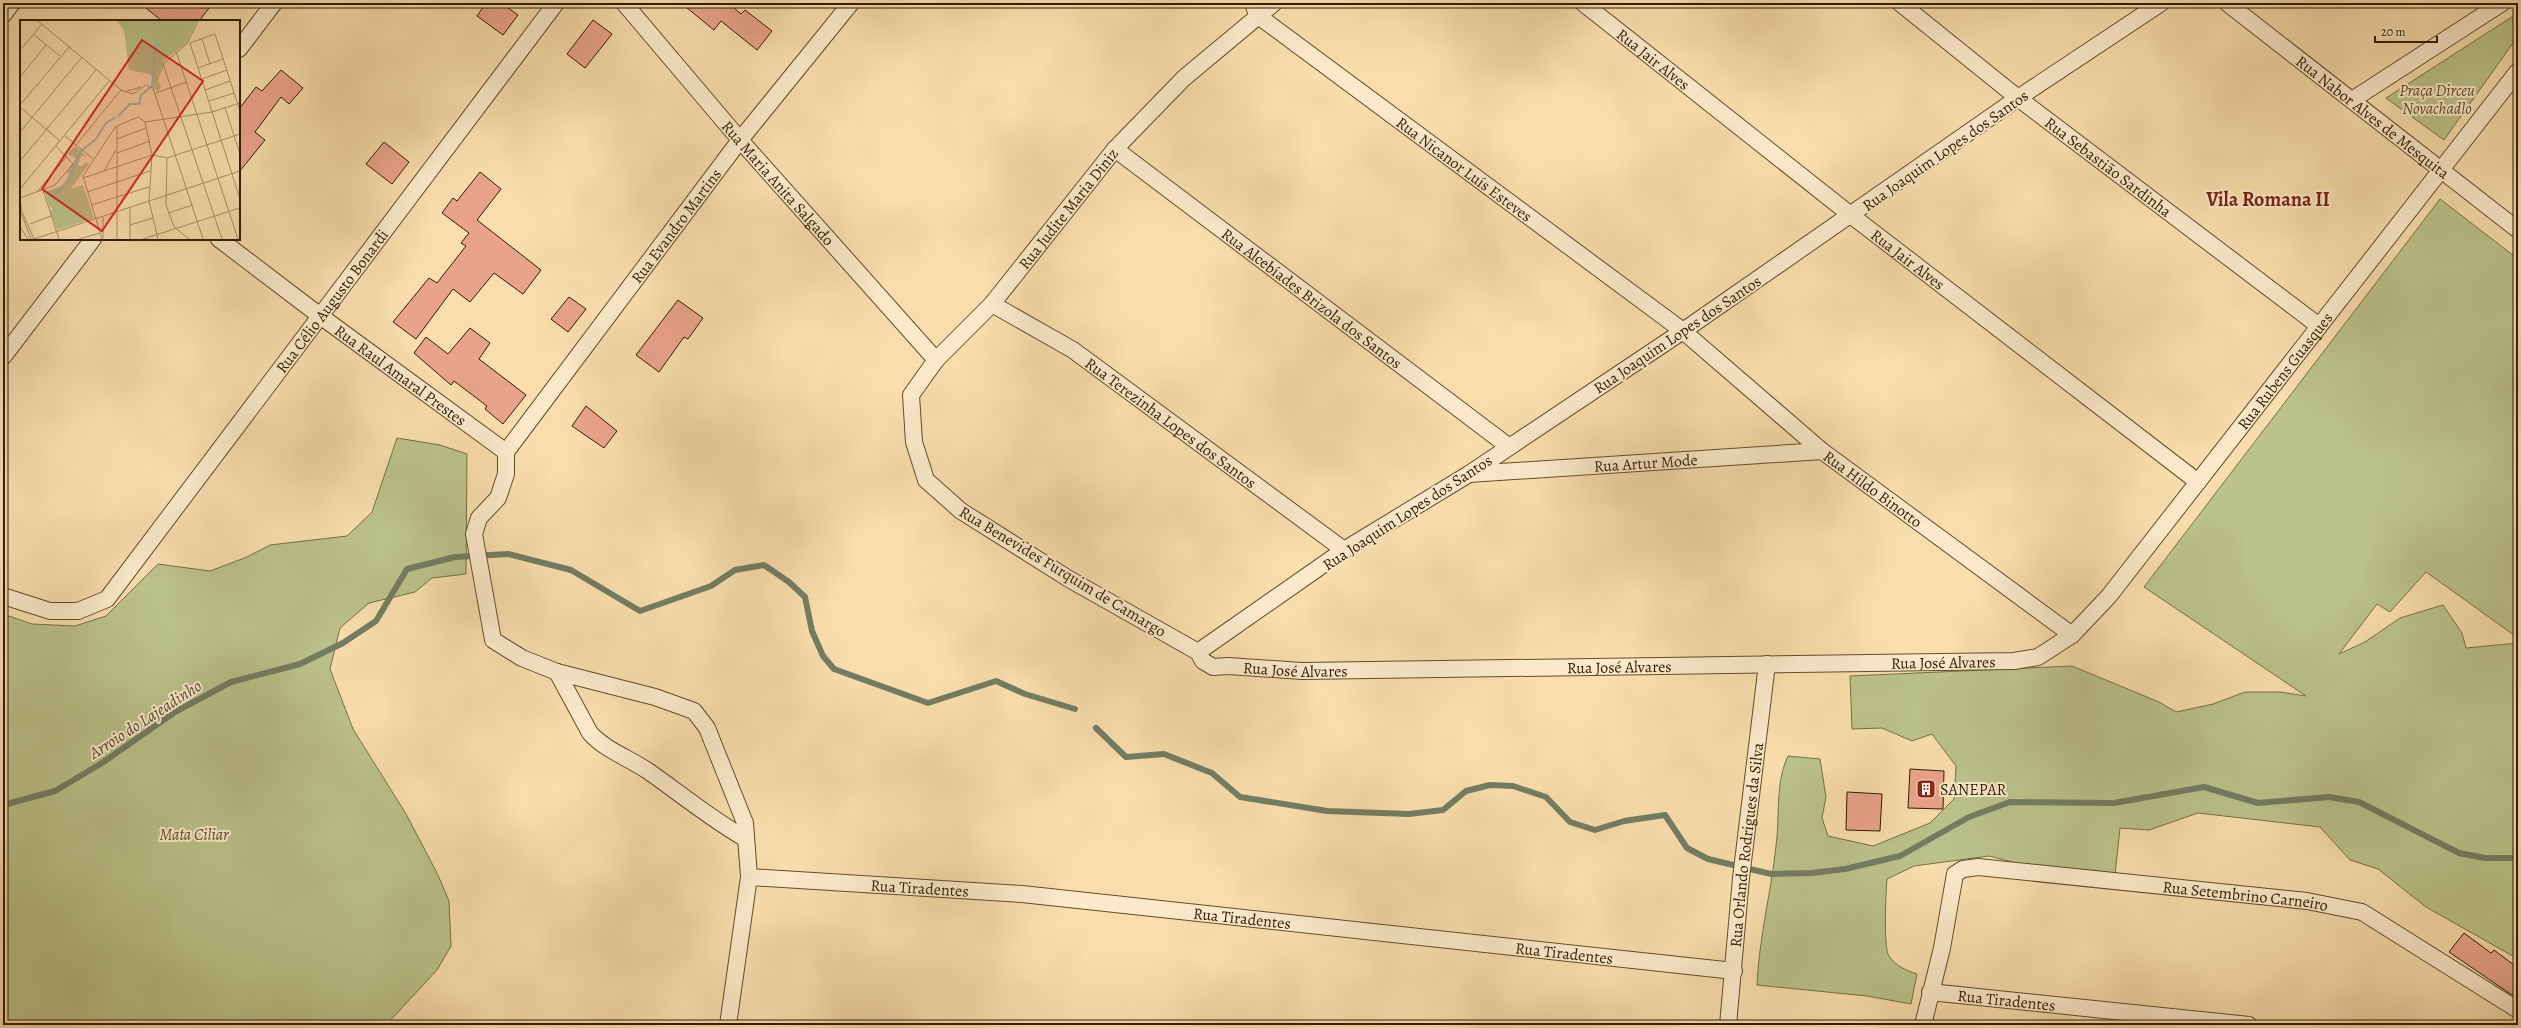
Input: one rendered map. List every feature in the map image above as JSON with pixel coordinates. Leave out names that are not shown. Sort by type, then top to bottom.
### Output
[{"type":"street","points":[[3,14],[12,3]]},
{"type":"street","points":[[240,48],[274,3]]},
{"type":"street","name":"Rua Célio Augusto Bonardi","points":[[3,596],[50,611],[78,611],[107,599],[556,3]]},
{"type":"street","name":"Rua Maria Anita Salgado","points":[[624,3],[740,140],[936,360]]},
{"type":"street","name":"Rua Evandro Martins","points":[[506,452],[740,140],[851,3]]},
{"type":"street","name":"Rua Judite Maria Diniz","points":[[914,442],[911,395],[936,360],[992,304],[1116,149],[1184,78],[1255,9],[1274,3]]},
{"type":"street","name":"Rua Jair Alves","points":[[1583,3],[1852,216],[2198,482]]},
{"type":"street","name":"Rua Sebastião Sardinha","points":[[1900,3],[2018,98],[2319,326]]},
{"type":"street","name":"Rua Joaquim Lopes dos Santos","points":[[1200,656],[1344,550],[1469,474],[1508,446],[1683,331],[1852,216],[2018,98],[2161,3]]},
{"type":"street","name":"Rua Nabor Alves de Mesquita","points":[[2226,3],[2518,230]]},
{"type":"street","points":[[2352,100],[2502,3]]},
{"type":"street","name":"Rua Nicanor Luís Esteves","points":[[1255,9],[1683,331]]},
{"type":"street","name":"Rua Rubens Guasques","points":[[2038,657],[2072,635],[2109,596],[2439,170],[2518,71]]},
{"type":"street","name":"Rua Alcebíades Brizola dos Santos","points":[[1116,149],[1508,446]]},
{"type":"street","points":[[3,357],[92,240]]},
{"type":"street","name":"Rua Raul Amaral Prestes","points":[[220,240],[319,316],[506,452]]},
{"type":"street","name":"Rua Terezinha Lopes dos Santos","points":[[992,304],[1073,350],[1344,550]]},
{"type":"street","name":"Rua Hildo Binotto","points":[[1683,331],[1822,451],[2072,635]]},
{"type":"street","name":"Rua Benevides Furquim de Camargo","points":[[914,442],[926,480],[960,511],[1069,579],[1200,656]]},
{"type":"street","name":"Rua Artur Mode","points":[[1469,474],[1822,451]]},
{"type":"street","points":[[506,452],[506,474],[498,498],[479,518],[474,534],[478,568],[493,640],[522,658],[557,672],[654,697],[694,711],[707,728],[720,758],[745,823],[749,877],[728,1025]]},
{"type":"street","name":"Rua José Alvares","points":[[1200,656],[1213,667],[1228,666],[1302,671],[2014,661],[2038,657]]},
{"type":"street","name":"Rua Orlando Rodrigues da Silva","points":[[1728,1025],[1734,972],[1741,878],[1767,664]]},
{"type":"street","points":[[557,672],[590,733],[597,741],[648,771],[723,826],[746,839]]},
{"type":"street","name":"Rua Setembrino Carneiro","points":[[1930,992],[1942,948],[1952,882],[1955,874],[1963,869],[1978,866],[2307,901],[2362,912],[2518,1010]]},
{"type":"street","name":"Rua Tiradentes","points":[[749,877],[1022,894],[1734,972]]},
{"type":"street","points":[[1923,1025],[1930,992]]},
{"type":"street","name":"Rua Tiradentes","points":[[1930,992],[2249,1025]]},
{"type":"green space","name":"Praça Dirceu Novachadlo","points":[[2518,13],[2518,36],[2444,140],[2386,98]]},
{"type":"green space","points":[[2440,199],[2518,259],[2518,638],[2426,572],[2390,612],[2377,604],[2339,654],[2365,642],[2400,618],[2443,605],[2462,633],[2466,648],[2518,643],[2518,959],[2426,907],[2378,869],[2350,860],[2320,827],[2198,813],[2149,830],[2120,828],[2115,875],[2094,870],[2077,872],[2035,868],[1989,856],[1914,866],[1887,879],[1885,919],[1887,951],[1889,956],[1898,965],[1917,974],[1911,1004],[1867,996],[1757,985],[1760,950],[1776,846],[1781,777],[1788,756],[1820,759],[1826,797],[1822,818],[1828,836],[1873,846],[1930,823],[1954,799],[1956,766],[1932,734],[1912,741],[1882,728],[1852,729],[1850,676],[2072,666],[2159,702],[2176,712],[2213,704],[2245,692],[2280,692],[2306,696],[2144,587]]},
{"type":"green space","name":"Mata Ciliar","points":[[397,438],[440,445],[467,454],[466,574],[432,578],[415,592],[369,603],[340,628],[330,669],[353,729],[406,814],[438,875],[449,901],[451,946],[437,970],[386,1025],[3,1025],[3,614],[32,624],[75,626],[106,616],[158,564],[210,571],[247,557],[270,545],[347,536],[372,512]]},
{"type":"building","points":[[140,3],[213,3],[200,20],[161,20]]},
{"type":"building","points":[[486,3],[501,3],[518,15],[503,35],[477,16]]},
{"type":"building","points":[[681,3],[736,3],[733,7],[741,14],[745,10],[772,31],[757,50],[721,21],[714,30]]},
{"type":"building","points":[[593,20],[612,34],[585,68],[567,54]]},
{"type":"building","points":[[281,70],[303,88],[289,104],[281,97],[255,132],[265,140],[240,171],[240,108],[256,87],[262,91]]},
{"type":"building","points":[[384,142],[409,162],[392,184],[366,164]]},
{"type":"building","points":[[480,172],[501,189],[477,220],[541,270],[523,294],[494,273],[470,302],[453,289],[416,339],[393,322],[429,278],[437,283],[466,246],[461,243],[469,233],[442,213],[453,198],[457,201]]},
{"type":"building","points":[[569,297],[586,309],[568,332],[551,319]]},
{"type":"building","points":[[678,300],[703,318],[688,339],[684,337],[659,372],[636,355]]},
{"type":"building","points":[[470,328],[490,343],[479,359],[526,395],[503,424],[485,409],[487,406],[454,381],[451,385],[414,353],[426,337],[448,354]]},
{"type":"building","points":[[586,406],[617,431],[604,448],[572,426]]},
{"type":"building","name":"SANEPAR","points":[[1910,769],[1944,771],[1943,809],[1908,808]]},
{"type":"building","points":[[1847,792],[1882,794],[1880,831],[1846,830]]},
{"type":"building","points":[[2464,933],[2491,953],[2494,950],[2518,968],[2518,986],[2512,995],[2449,952]]},
{"type":"waterway","name":"Arroio do Lajeadinho","points":[[3,805],[55,791],[102,763],[175,712],[231,682],[300,664],[343,643],[376,621],[407,569],[455,557],[508,554],[571,570],[640,611],[711,586],[735,570],[764,565],[789,582],[805,597],[812,631],[823,656],[834,669],[928,703],[996,681],[1025,694],[1075,709]]},
{"type":"waterway","name":"Arroio do Lajeadinho","points":[[1096,728],[1126,757],[1164,754],[1212,773],[1240,797],[1327,811],[1409,814],[1443,810],[1466,791],[1490,785],[1513,786],[1546,797],[1570,822],[1595,830],[1624,821],[1665,815],[1687,848],[1708,859],[1771,874],[1812,873],[1845,869],[1900,856],[1969,817],[2010,802],[2114,803],[2204,787],[2258,803],[2329,797],[2359,802],[2459,853],[2485,858],[2518,858]]},
{"type":"place","name":"SANEPAR","points":[[1926,789]]},
{"type":"district","name":"Vila Romana II","points":[[2268,199]]}]
